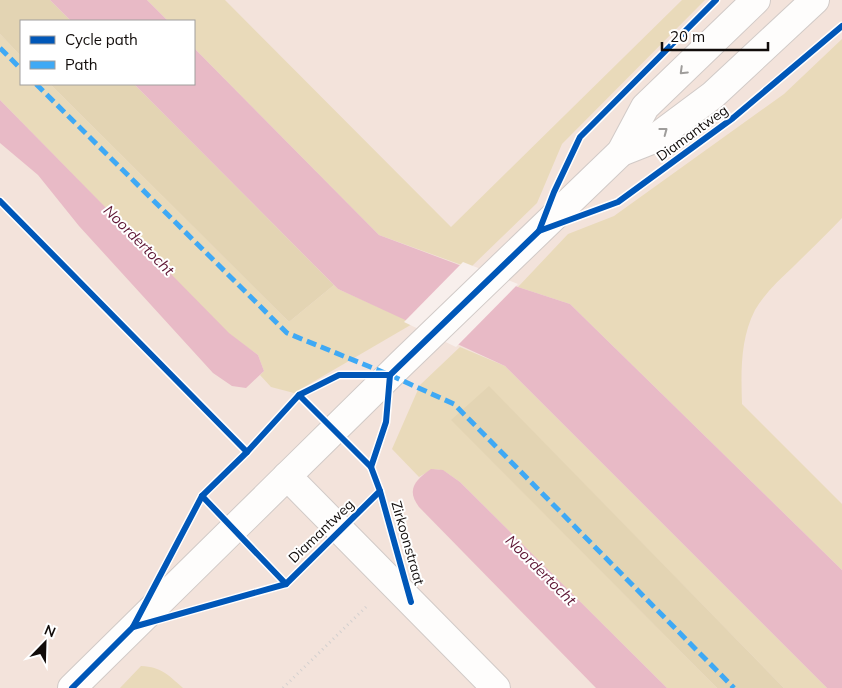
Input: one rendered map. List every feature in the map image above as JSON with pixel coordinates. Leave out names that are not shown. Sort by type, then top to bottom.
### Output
[{"type":"street","name":"Diamantweg","points":[[72,688],[517,250],[620,152],[645,107],[756,0]]},
{"type":"street","name":"Diamantweg","points":[[620,152],[654,139],[713,94],[815,0]]},
{"type":"street","name":"Zirkoonstraat","points":[[287,476],[496,688]]},
{"type":"path","points":[[283,688],[392,582]]},
{"type":"shaded area","points":[[0,0],[842,0],[842,688],[0,688]]},
{"type":"shaded area","points":[[0,0],[50,0],[70,20],[20,20],[20,55],[0,34]]},
{"type":"shaded area","points":[[147,0],[225,0],[451,227],[682,0],[705,0],[562,144],[537,203],[470,268],[379,235],[195,49],[195,20],[167,20]]},
{"type":"shaded area","points":[[0,34],[20,55],[20,85],[51,85],[289,322],[334,285],[338,289],[414,323],[294,393],[271,387],[260,375],[264,371],[258,355],[229,334],[0,100]]},
{"type":"shaded area","points":[[842,39],[842,218],[772,287],[755,310],[746,333],[742,356],[742,404],[842,504],[842,570],[570,304],[518,287],[568,234],[614,216],[784,94]]},
{"type":"shaded area","points":[[51,85],[135,85],[334,285],[289,322]]},
{"type":"shaded area","points":[[460,347],[505,366],[827,688],[784,688],[489,387],[452,420],[717,688],[667,688],[460,482],[444,471],[436,469],[419,477],[392,449],[420,385]]},
{"type":"shaded area","points":[[489,386],[784,688],[717,688],[451,420]]},
{"type":"shaded area","points":[[141,666],[160,670],[183,688],[120,688]]},
{"type":"water","points":[[50,0],[147,0],[167,20],[70,20]]},
{"type":"water","points":[[195,49],[379,235],[518,287],[570,304],[842,570],[842,688],[827,688],[505,366],[338,289],[135,85],[195,85]]},
{"type":"water","points":[[0,100],[229,333],[258,355],[264,371],[246,388],[232,386],[213,373],[79,226],[38,175],[0,143]]},
{"type":"water","name":"Noordertocht","points":[[431,469],[443,470],[460,482],[667,688],[596,688],[419,507],[413,495],[414,486]]},
{"type":"pier","points":[[463,262],[518,284],[456,347],[404,322]]},
{"type":"marked path","points":[[0,48],[20,68]]},
{"type":"marked path","points":[[37,85],[287,333],[390,375],[454,404],[734,688]]},
{"type":"cycle path","points":[[539,231],[554,192],[580,137],[716,0]]},
{"type":"cycle path","points":[[133,627],[286,584],[380,491],[371,467],[386,422],[390,375],[539,231],[618,202],[733,118],[842,26]]},
{"type":"cycle path","points":[[0,201],[247,452]]},
{"type":"cycle path","points":[[72,688],[133,627],[202,496],[247,452],[299,395],[339,375],[390,375]]},
{"type":"cycle path","points":[[299,395],[371,467]]},
{"type":"cycle path","points":[[380,491],[411,602]]},
{"type":"cycle path","points":[[202,496],[286,584]]}]
